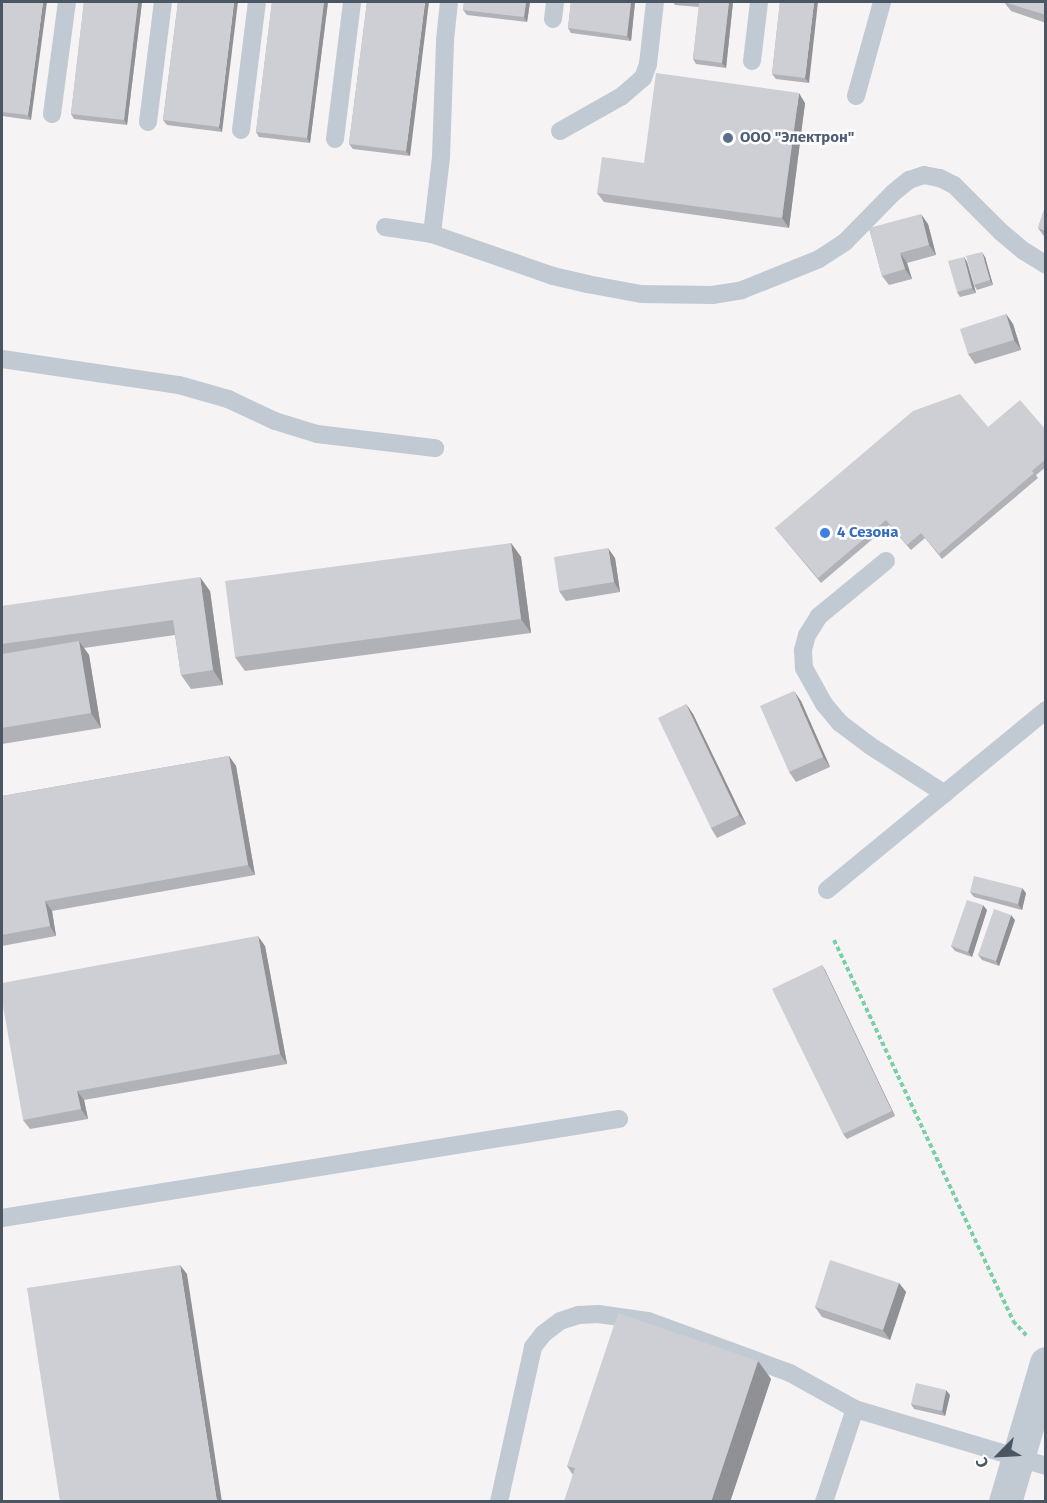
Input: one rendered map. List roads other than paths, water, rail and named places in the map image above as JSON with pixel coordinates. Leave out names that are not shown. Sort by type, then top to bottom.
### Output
[{"type":"street","points":[[1005,1502],[1032,1461],[1037,1350]]},
{"type":"lane","points":[[52,114],[67,2]]},
{"type":"lane","points":[[148,122],[163,2]]},
{"type":"lane","points":[[241,130],[257,2]]},
{"type":"lane","points":[[335,139],[352,2]]},
{"type":"lane","points":[[432,234],[441,157],[445,40],[449,2]]},
{"type":"lane","points":[[560,131],[622,96],[643,78],[648,64],[655,2]]},
{"type":"lane","points":[[752,61],[759,2]]},
{"type":"lane","points":[[856,96],[882,2]]},
{"type":"lane","points":[[385,227],[432,234],[552,276],[587,284],[640,294],[712,295],[742,290],[819,259],[845,242],[909,180],[924,175],[940,178],[954,185],[1001,232],[1023,251],[1046,265]]},
{"type":"lane","points":[[2,359],[179,385],[228,399],[275,421],[317,434],[435,448]]},
{"type":"lane","points":[[886,561],[819,616],[807,635],[803,651],[804,668],[824,704],[840,723],[869,745],[945,794]]},
{"type":"lane","points":[[827,890],[1046,710]]},
{"type":"lane","points":[[2,1218],[619,1119]]},
{"type":"lane","points":[[499,1502],[533,1347],[543,1334],[560,1321],[579,1315],[598,1314],[648,1321],[790,1373],[855,1409],[1032,1461]]},
{"type":"lane","points":[[825,1502],[855,1409]]},
{"type":"place","name":"ООО \"Электрон\"","points":[[728,138]]},
{"type":"place","name":"4 Сезона","points":[[825,533]]}]
